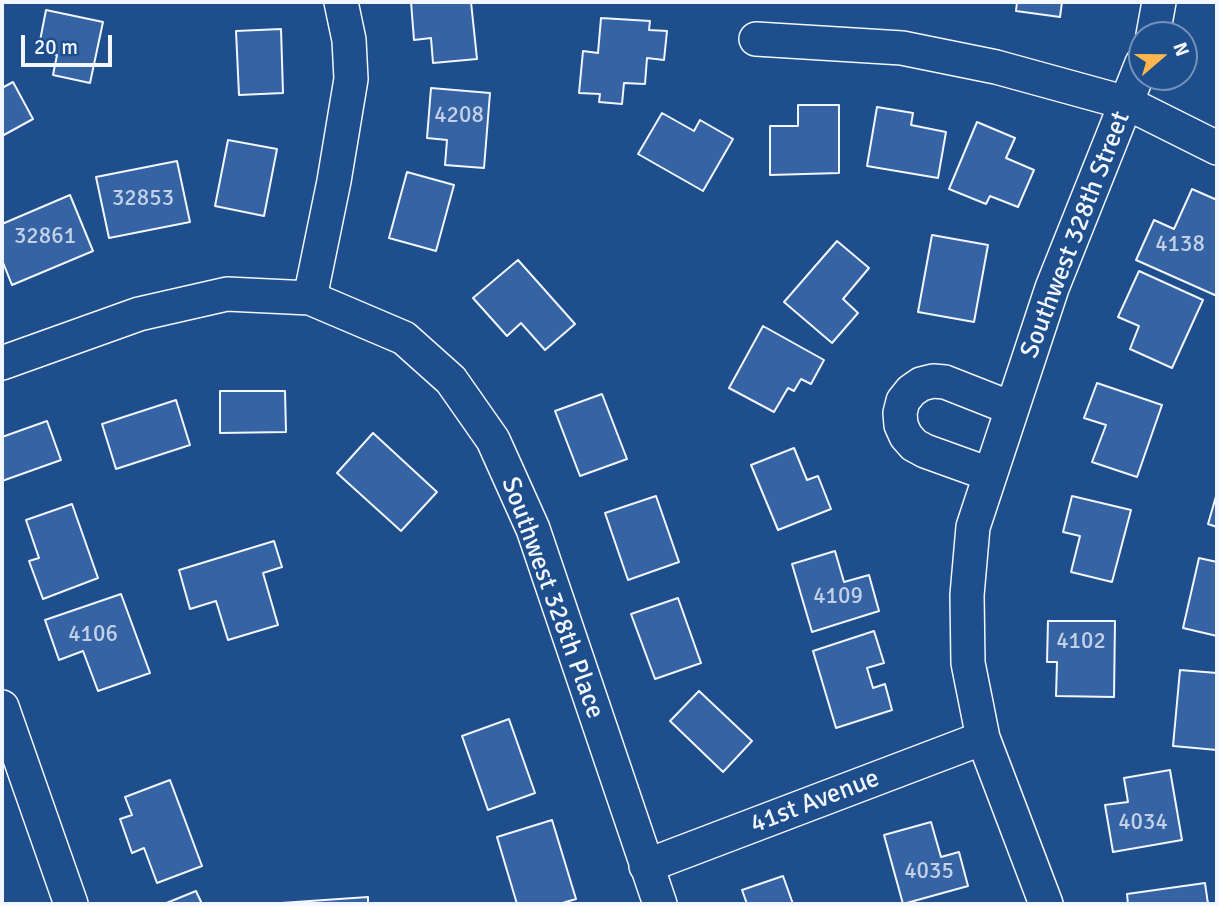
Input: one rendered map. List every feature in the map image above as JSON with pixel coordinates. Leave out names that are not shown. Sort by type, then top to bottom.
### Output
[{"type":"street","points":[[2,363],[139,314],[227,294],[310,298],[351,79],[349,40],[341,2]]},
{"type":"street","points":[[1156,21],[1159,2]]},
{"type":"street","points":[[755,39],[902,48],[996,67],[1127,103],[1217,148]]},
{"type":"street","name":"Southwest 328th Street","points":[[1046,904],[983,738],[968,663],[967,595],[973,527],[1052,288],[1132,91]]},
{"type":"street","name":"Southwest 328th Place","points":[[310,298],[404,338],[451,380],[493,440],[533,529],[660,904]]},
{"type":"street","points":[[989,474],[914,445],[901,425],[900,413],[904,401],[911,391],[921,384],[933,381],[946,382],[1011,408]]},
{"type":"street","points":[[2,708],[71,904]]},
{"type":"street","name":"41st Avenue","points":[[646,866],[983,738]]},
{"type":"building","points":[[411,2],[471,2],[477,59],[433,63],[431,38],[414,40]]},
{"type":"building","points":[[1017,2],[1062,2],[1060,17],[1016,11]]},
{"type":"building","points":[[46,10],[103,22],[90,83],[53,75],[57,55],[38,51]]},
{"type":"building","points":[[601,18],[650,21],[649,30],[667,31],[664,60],[647,58],[645,84],[624,83],[622,104],[599,102],[600,94],[579,93],[583,51],[598,53]]},
{"type":"building","points":[[281,29],[283,93],[239,95],[236,31]]},
{"type":"building","points":[[13,82],[33,119],[2,136],[2,88]]},
{"type":"building","points":[[431,88],[490,93],[484,168],[445,165],[447,140],[427,138]]},
{"type":"building","points":[[798,105],[839,105],[839,173],[770,175],[770,126],[798,126]]},
{"type":"building","points":[[877,107],[913,113],[911,125],[946,132],[938,178],[867,166]]},
{"type":"building","points":[[662,113],[694,131],[700,120],[733,139],[703,191],[638,154]]},
{"type":"building","points":[[977,122],[1015,138],[1006,158],[1034,170],[1018,207],[990,196],[986,204],[949,189]]},
{"type":"building","points":[[228,140],[277,149],[264,216],[215,206]]},
{"type":"building","points":[[177,161],[190,222],[109,238],[96,177]]},
{"type":"building","points":[[407,172],[454,185],[436,251],[389,238]]},
{"type":"building","points":[[1192,189],[1217,200],[1217,296],[1136,260],[1154,220],[1174,229]]},
{"type":"building","points":[[70,195],[93,251],[12,285],[2,260],[2,224]]},
{"type":"building","points":[[932,235],[988,245],[974,322],[918,312]]},
{"type":"building","points":[[837,241],[869,268],[843,299],[858,313],[832,343],[784,302]]},
{"type":"building","points":[[518,260],[575,324],[545,350],[521,323],[507,336],[473,298]]},
{"type":"building","points":[[1139,271],[1203,300],[1172,368],[1130,349],[1139,326],[1118,317]]},
{"type":"building","points":[[763,326],[824,360],[811,384],[801,379],[794,391],[788,388],[774,412],[729,388]]},
{"type":"building","points":[[1097,383],[1162,405],[1137,477],[1092,462],[1106,425],[1084,418]]},
{"type":"building","points":[[220,391],[285,391],[286,432],[220,433]]},
{"type":"building","points":[[602,394],[627,459],[580,476],[555,411]]},
{"type":"building","points":[[176,400],[190,445],[116,469],[102,424]]},
{"type":"building","points":[[47,421],[61,460],[2,481],[2,437]]},
{"type":"building","points":[[373,433],[437,492],[401,531],[337,473]]},
{"type":"building","points":[[794,448],[807,480],[818,476],[831,509],[778,530],[751,465]]},
{"type":"building","points":[[1217,493],[1217,527],[1208,524]]},
{"type":"building","points":[[656,496],[679,562],[628,580],[605,513]]},
{"type":"building","points":[[1072,496],[1131,510],[1112,582],[1071,572],[1080,536],[1063,532]]},
{"type":"building","points":[[72,504],[98,578],[43,599],[29,561],[39,558],[26,520]]},
{"type":"building","points":[[274,541],[282,567],[263,573],[278,625],[228,640],[216,601],[190,609],[179,570]]},
{"type":"building","points":[[835,551],[844,582],[869,575],[879,611],[812,632],[792,564]]},
{"type":"building","points":[[1199,558],[1217,562],[1217,636],[1183,628]]},
{"type":"building","points":[[121,594],[150,673],[98,691],[83,651],[59,660],[45,620]]},
{"type":"building","points":[[678,598],[701,663],[655,679],[631,614]]},
{"type":"building","points":[[1048,621],[1115,621],[1114,697],[1056,696],[1057,662],[1047,662]]},
{"type":"building","points":[[874,631],[884,663],[867,668],[873,688],[885,684],[892,710],[836,728],[813,651]]},
{"type":"building","points":[[1180,670],[1217,673],[1217,750],[1173,746]]},
{"type":"building","points":[[699,691],[752,741],[723,772],[670,721]]},
{"type":"building","points":[[509,719],[535,793],[488,810],[462,736]]},
{"type":"building","points":[[1170,770],[1182,840],[1113,852],[1105,805],[1128,802],[1124,778]]},
{"type":"building","points":[[170,780],[202,866],[157,883],[144,848],[132,853],[120,819],[132,815],[125,797]]},
{"type":"building","points":[[552,820],[576,899],[559,904],[517,904],[497,837]]},
{"type":"building","points":[[931,822],[941,857],[959,852],[968,886],[903,904],[884,835]]},
{"type":"building","points":[[783,876],[793,904],[747,904],[742,890]]},
{"type":"building","points":[[1205,883],[1208,904],[1128,904],[1127,894]]},
{"type":"building","points":[[196,891],[202,904],[164,904]]},
{"type":"building","points":[[368,897],[368,904],[281,903]]}]
